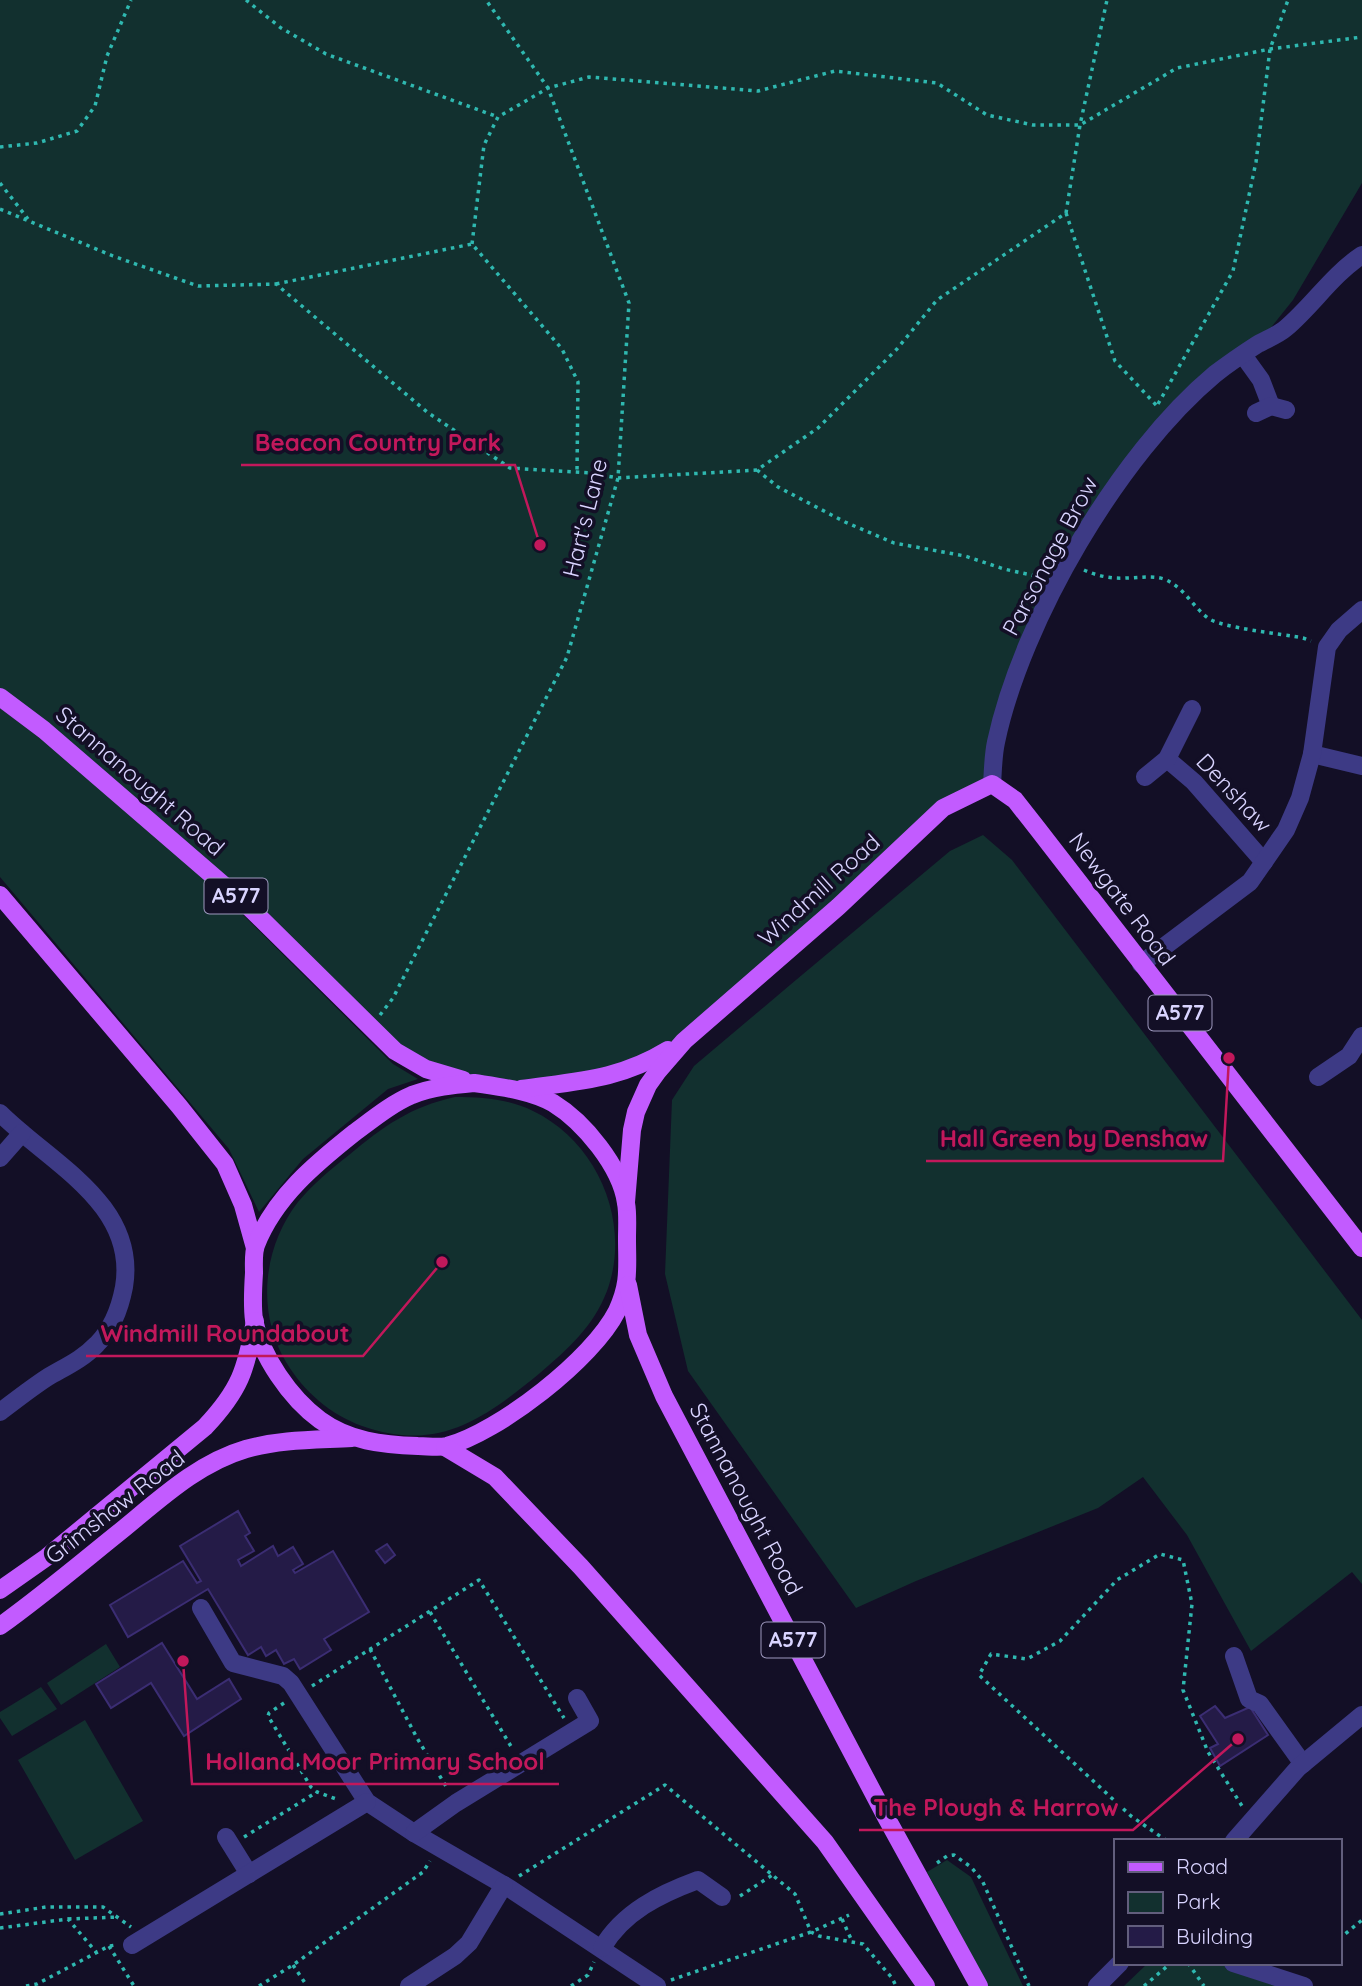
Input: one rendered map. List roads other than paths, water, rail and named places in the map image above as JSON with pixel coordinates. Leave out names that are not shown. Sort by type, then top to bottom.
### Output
[{"type":"main road","name":"Stannanought Road","points":[[0,697],[44,730],[249,907],[395,1051],[426,1069],[474,1083]]},
{"type":"main road","name":"Newgate Road","points":[[992,785],[1015,800],[1362,1248]]},
{"type":"main road","name":"Windmill Road","points":[[626,1202],[632,1130],[641,1098],[658,1071],[684,1041],[838,907],[943,808],[992,785]]},
{"type":"main road","name":"A577","points":[[0,895],[225,1164],[243,1205],[255,1248],[254,1321],[269,1359],[283,1383],[299,1403],[320,1420],[352,1438],[394,1446],[445,1447],[485,1431],[531,1400],[593,1345],[615,1314],[628,1285],[626,1202],[612,1166],[593,1139],[572,1117],[551,1102],[518,1090],[474,1083],[435,1087],[409,1096],[384,1110],[305,1174],[281,1201],[255,1248]]},
{"type":"main road","name":"Windmill Road","points":[[518,1090],[629,1071],[684,1041]]},
{"type":"main road","name":"Stannanought Road","points":[[628,1285],[638,1335],[664,1396],[886,1817],[979,1986]]},
{"type":"main road","name":"Grimshaw Road","points":[[0,1590],[47,1557],[205,1427],[224,1406],[238,1384],[248,1361],[254,1321]]},
{"type":"main road","name":"Grimshaw Road","points":[[0,1628],[171,1490],[213,1463],[244,1450],[275,1442],[352,1438]]},
{"type":"main road","name":"A577","points":[[445,1447],[495,1477],[590,1577],[825,1842],[926,1986]]},
{"type":"street","name":"Parsonage Brow","points":[[992,785],[996,743],[1020,663],[1070,562],[1164,411],[1283,330],[1310,306],[1329,282],[1362,255]]},
{"type":"street","points":[[1243,355],[1261,380],[1271,410]]},
{"type":"street","name":"Denshaw","points":[[1141,964],[1250,882],[1286,830],[1300,798],[1312,754],[1327,648],[1339,630],[1362,610]]},
{"type":"street","name":"Denshaw","points":[[1145,777],[1167,760],[1192,709]]},
{"type":"street","points":[[1312,754],[1362,766]]},
{"type":"street","name":"Denshaw","points":[[1167,760],[1194,782],[1264,862]]},
{"type":"street","points":[[1323,1067],[1349,1056],[1362,1036]]},
{"type":"street","points":[[0,1114],[88,1188],[105,1208],[118,1230],[125,1280],[118,1311],[97,1343],[79,1359],[31,1388],[0,1412]]},
{"type":"street","points":[[0,1158],[22,1133]]},
{"type":"street","points":[[201,1608],[233,1663],[283,1676],[295,1689],[367,1802],[414,1833],[504,1885],[657,1986]]},
{"type":"street","points":[[1234,1656],[1249,1699],[1260,1704],[1303,1764]]},
{"type":"street","points":[[414,1833],[456,1803],[590,1721],[577,1698]]},
{"type":"street","points":[[1236,1839],[1303,1764],[1362,1715]]},
{"type":"street","points":[[136,1942],[367,1802]]},
{"type":"street","points":[[228,1841],[249,1874]]},
{"type":"street","points":[[602,1948],[617,1925],[670,1890],[698,1880],[722,1897]]},
{"type":"street","points":[[409,1986],[455,1956],[469,1943],[504,1885]]},
{"type":"street","points":[[1097,1986],[1118,1965]]},
{"type":"street","points":[[1239,1965],[1304,1986]]},
{"type":"place","name":"Beacon Country Park","points":[[540,545]]},
{"type":"place","name":"Hall Green by Denshaw","points":[[1229,1058]]},
{"type":"place","name":"Windmill Roundabout","points":[[442,1262]]},
{"type":"place","name":"Holland Moor Primary School","points":[[183,1661]]},
{"type":"place","name":"The Plough & Harrow","points":[[1238,1739]]}]
